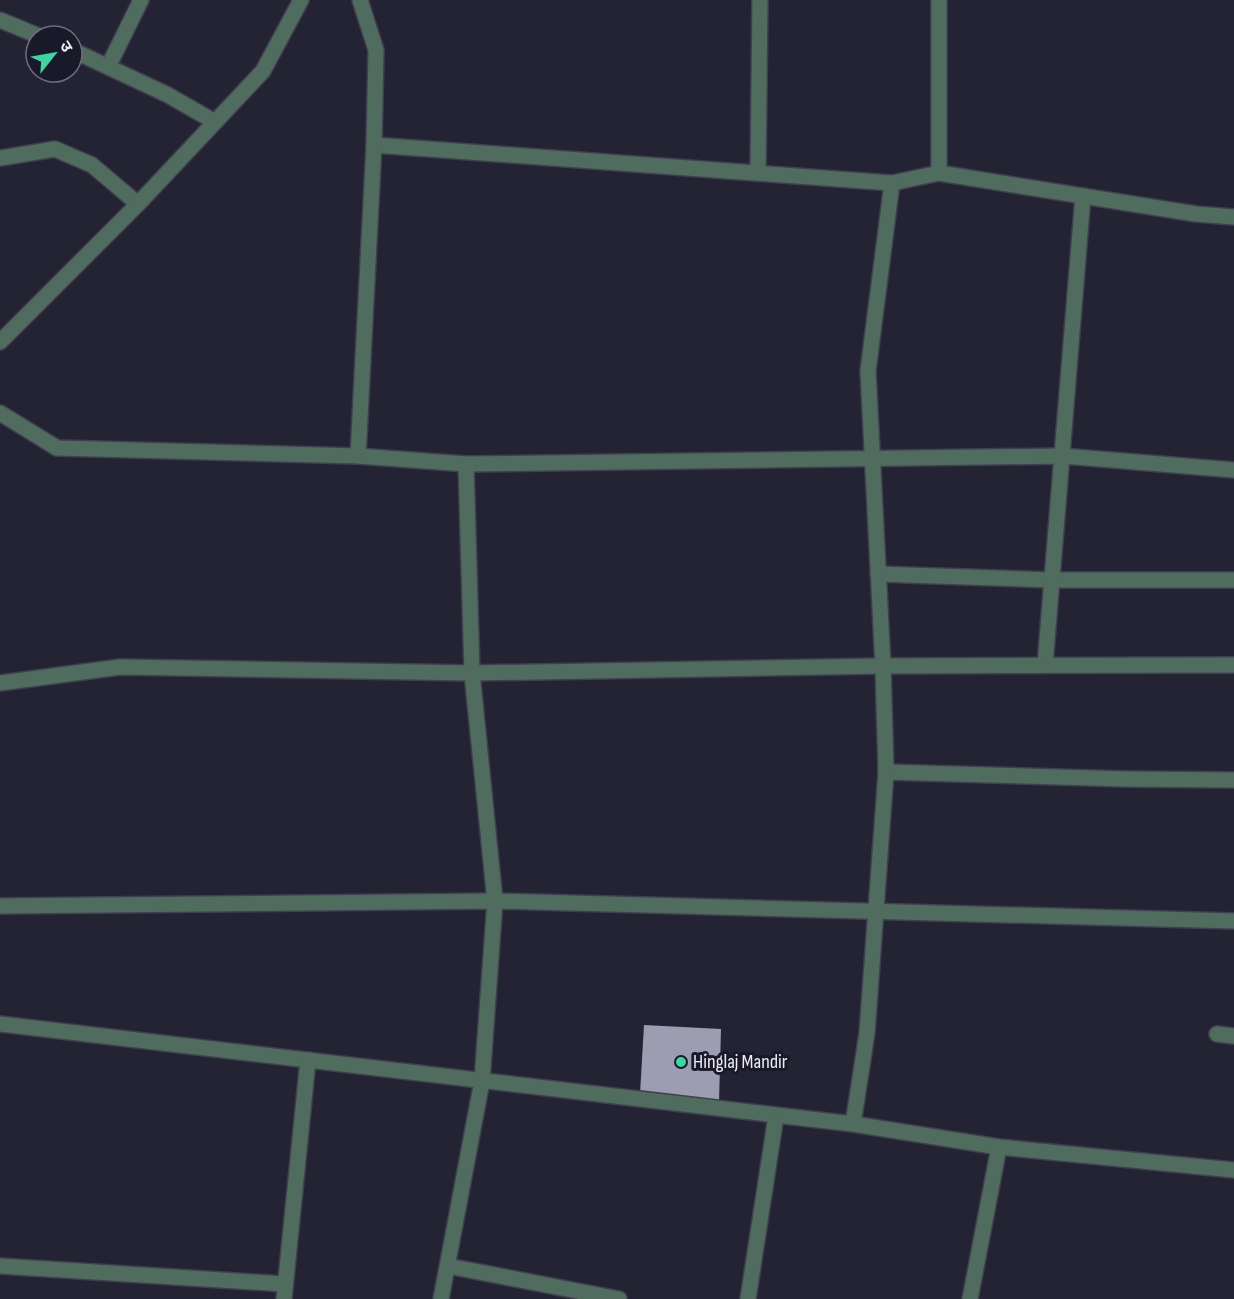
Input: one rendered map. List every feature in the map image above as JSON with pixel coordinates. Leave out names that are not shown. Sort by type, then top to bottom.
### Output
[{"type":"street","points":[[110,65],[141,0]]},
{"type":"street","points":[[0,342],[138,204],[262,71],[301,0]]},
{"type":"street","points":[[358,456],[374,145],[376,50],[360,0]]},
{"type":"street","points":[[758,173],[760,0]]},
{"type":"street","points":[[939,0],[939,173]]},
{"type":"street","points":[[0,20],[24,30]]},
{"type":"street","points":[[84,55],[110,65],[215,122]]},
{"type":"street","points":[[374,145],[892,183],[939,173],[1234,217]]},
{"type":"street","points":[[0,158],[55,149],[93,165],[138,204]]},
{"type":"street","points":[[853,1124],[867,1033],[886,772],[879,574],[868,371],[892,183]]},
{"type":"street","points":[[1045,665],[1083,196]]},
{"type":"street","points":[[0,413],[57,448],[358,456],[466,465],[1063,456],[1234,470]]},
{"type":"street","points":[[441,1299],[482,1081],[495,901],[472,673],[466,465]]},
{"type":"street","points":[[879,574],[1053,580],[1234,580]]},
{"type":"street","points":[[0,683],[120,667],[472,673],[883,666],[1234,665]]},
{"type":"street","points":[[886,772],[1234,780]]},
{"type":"street","points":[[0,906],[495,901],[1234,921]]},
{"type":"street","points":[[0,1024],[853,1124],[999,1147],[1234,1170]]},
{"type":"street","points":[[1217,1034],[1234,1036]]},
{"type":"street","points":[[0,1266],[285,1292],[308,1060]]},
{"type":"street","points":[[748,1299],[776,1116]]},
{"type":"street","points":[[970,1299],[999,1147]]},
{"type":"street","points":[[448,1266],[619,1299]]},
{"type":"building","name":"Hinglaj Mandir","points":[[644,1025],[721,1029],[719,1102],[640,1094]]},
{"type":"place","name":"Hinglaj Mandir","points":[[681,1062]]}]
